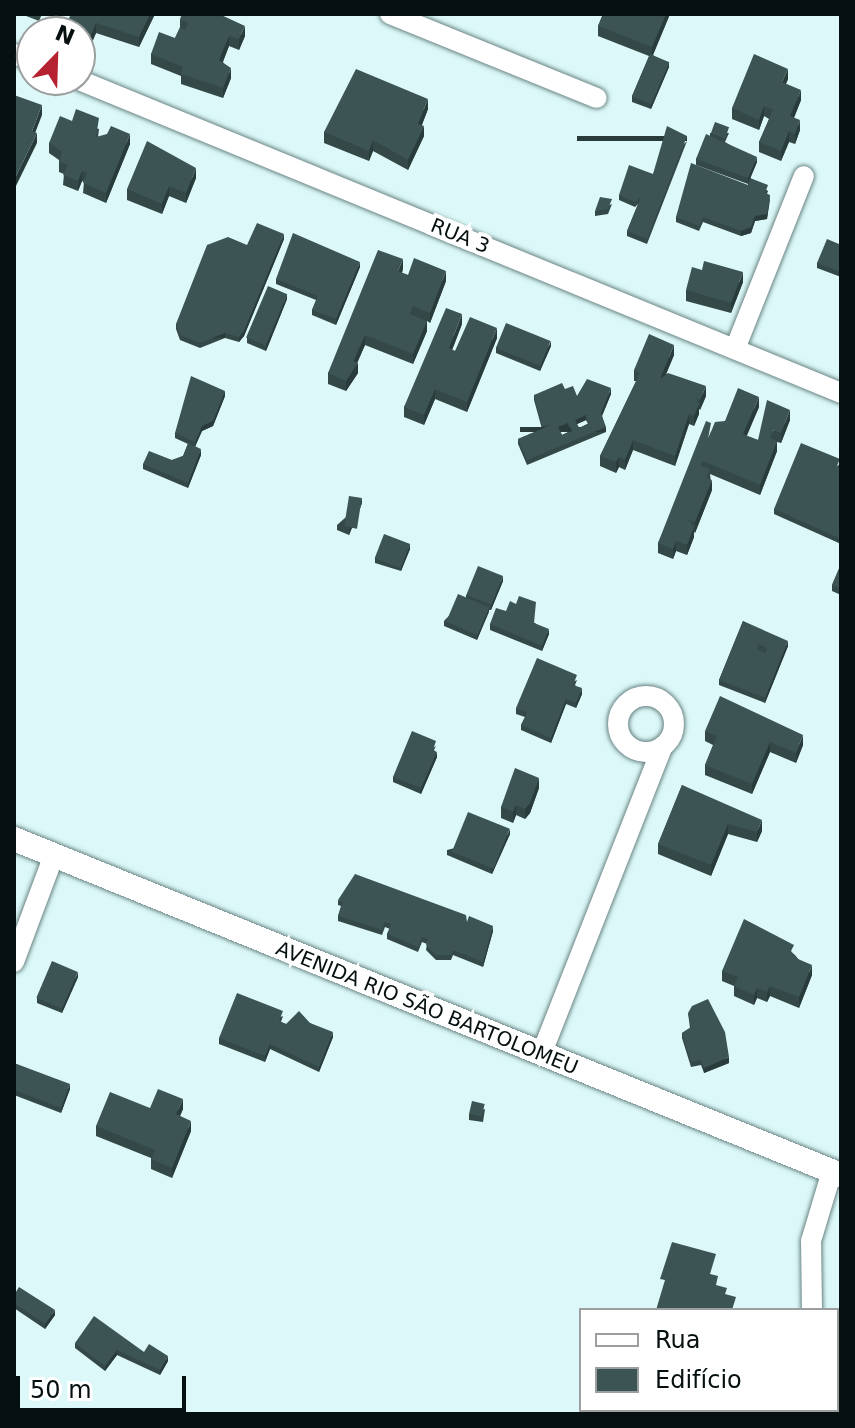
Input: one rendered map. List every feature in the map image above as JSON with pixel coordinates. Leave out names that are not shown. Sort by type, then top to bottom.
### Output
[{"type":"street","points":[[390,14],[597,98]]},
{"type":"street","name":"RUA 3","points":[[96,87],[841,393]]},
{"type":"street","points":[[735,349],[804,176]]},
{"type":"street","points":[[541,1055],[663,746]]},
{"type":"street","name":"AVENIDA RIO SÃO BARTOLOMEU","points":[[14,839],[836,1173]]},
{"type":"street","points":[[14,962],[54,855]]},
{"type":"street","points":[[812,1308],[809,1253],[836,1173]]},
{"type":"building","points":[[150,14],[139,37],[96,23],[96,16],[70,16]]},
{"type":"building","points":[[182,14],[219,14],[245,26],[239,39],[229,36],[219,60],[231,68],[223,88],[181,74],[183,67],[151,54],[159,32],[175,38],[180,27],[185,30],[188,23],[180,19]]},
{"type":"building","points":[[603,14],[666,14],[652,47],[598,26]]},
{"type":"building","points":[[650,54],[669,62],[651,105],[632,96]]},
{"type":"building","points":[[754,54],[788,69],[782,82],[801,90],[790,116],[800,120],[795,134],[789,131],[781,151],[759,142],[773,110],[764,106],[759,120],[732,108]]},
{"type":"building","points":[[356,69],[428,99],[418,124],[424,126],[408,160],[373,140],[369,151],[324,132]]},
{"type":"building","points":[[14,95],[42,105],[32,131],[37,133],[14,180]]},
{"type":"building","points":[[76,109],[99,118],[96,137],[107,134],[111,126],[130,134],[106,193],[83,183],[87,173],[82,171],[78,181],[63,175],[68,165],[59,162],[62,152],[49,143],[60,116],[72,121]]},
{"type":"building","points":[[715,122],[729,127],[725,138],[711,133]]},
{"type":"building","points":[[667,126],[687,136],[647,239],[627,231],[641,197],[635,202],[619,195],[629,165],[653,174]]},
{"type":"building","points":[[706,134],[757,157],[748,178],[696,159]]},
{"type":"building","points":[[147,141],[196,168],[186,193],[169,186],[162,204],[127,189]]},
{"type":"building","points":[[691,163],[748,185],[750,178],[768,185],[765,193],[770,195],[767,214],[755,216],[751,227],[741,231],[703,217],[699,226],[676,217]]},
{"type":"building","points":[[600,197],[612,199],[608,209],[595,211]]},
{"type":"building","points":[[257,223],[284,234],[244,331],[239,337],[225,333],[200,343],[180,335],[176,324],[207,245],[228,237],[247,245]]},
{"type":"building","points":[[293,233],[360,262],[336,319],[312,310],[318,296],[276,279]]},
{"type":"building","points":[[827,239],[839,244],[841,239],[841,272],[817,263]]},
{"type":"building","points":[[378,250],[403,259],[398,271],[408,275],[414,258],[446,271],[430,313],[413,306],[410,314],[427,321],[413,354],[365,335],[353,361],[358,363],[346,381],[328,373]]},
{"type":"building","points":[[704,261],[743,272],[731,303],[686,290],[692,267],[702,270]]},
{"type":"building","points":[[268,286],[287,294],[265,346],[246,338]]},
{"type":"building","points":[[446,308],[462,314],[449,348],[455,351],[470,317],[497,328],[467,402],[435,389],[424,415],[404,407]]},
{"type":"building","points":[[506,323],[551,341],[540,366],[496,348]]},
{"type":"building","points":[[649,334],[674,345],[660,379],[668,373],[706,386],[700,400],[696,398],[699,404],[694,416],[689,414],[675,456],[633,440],[625,460],[619,457],[616,462],[600,456],[636,382],[639,373],[634,370]]},
{"type":"building","points":[[191,376],[225,391],[213,421],[202,426],[195,442],[175,433]]},
{"type":"building","points":[[587,379],[611,388],[601,413],[606,427],[527,460],[518,439],[553,424],[542,426],[534,395],[562,383],[565,389],[573,386],[577,396]],"holes":[[[586,415],[589,423],[579,428],[575,420]],[[568,423],[572,431],[562,435],[558,427]]]},
{"type":"building","points":[[738,388],[759,397],[743,434],[758,440],[767,400],[790,410],[781,433],[773,430],[770,438],[777,441],[760,485],[703,461],[701,466],[710,469],[706,478],[712,480],[695,522],[688,520],[694,527],[687,545],[676,541],[673,549],[658,543],[706,421],[711,423],[708,439],[715,422],[725,421]]},
{"type":"building","points":[[188,443],[201,449],[188,483],[143,464],[149,451],[172,460],[183,456]]},
{"type":"building","points":[[801,443],[840,459],[837,466],[841,467],[841,539],[774,509]]},
{"type":"building","points":[[349,496],[362,498],[357,529],[344,527]]},
{"type":"building","points":[[384,534],[410,544],[401,568],[375,558]]},
{"type":"building","points":[[841,564],[841,589],[832,585]]},
{"type":"building","points":[[478,566],[503,576],[491,605],[466,595]]},
{"type":"building","points":[[458,594],[489,607],[478,635],[446,622]]},
{"type":"building","points":[[519,596],[536,602],[534,623],[549,629],[542,646],[490,624],[496,608],[506,611],[510,601],[516,604]]},
{"type":"building","points":[[743,621],[788,641],[765,698],[719,680]],"holes":[[[759,644],[767,648],[765,653],[757,649]]]},
{"type":"building","points":[[537,658],[577,675],[573,685],[582,688],[576,703],[566,699],[551,738],[521,725],[527,713],[516,708]]},
{"type":"building","points":[[720,696],[803,735],[796,753],[770,742],[752,784],[705,765],[717,736],[705,731]]},
{"type":"building","points":[[412,731],[436,741],[433,750],[437,752],[421,788],[393,777]]},
{"type":"building","points":[[515,768],[539,778],[530,803],[525,809],[516,805],[513,812],[501,807]]},
{"type":"building","points":[[682,785],[762,820],[757,832],[728,824],[711,865],[658,844]]},
{"type":"building","points":[[468,812],[510,829],[494,869],[452,852]]},
{"type":"building","points":[[355,874],[466,915],[467,922],[469,916],[493,926],[483,962],[453,950],[451,955],[436,955],[426,945],[428,939],[422,937],[418,947],[387,934],[391,924],[385,922],[382,930],[338,916],[343,902],[338,900]]},
{"type":"building","points":[[744,919],[794,945],[791,951],[798,959],[812,965],[799,997],[770,986],[767,992],[757,988],[754,995],[734,986],[738,977],[722,971]]},
{"type":"building","points":[[52,961],[78,972],[62,1009],[36,998]]},
{"type":"building","points":[[237,993],[283,1011],[279,1021],[286,1024],[299,1011],[310,1023],[333,1032],[319,1067],[270,1044],[265,1056],[219,1038]]},
{"type":"building","points":[[708,999],[725,1032],[729,1057],[704,1068],[701,1060],[691,1062],[682,1033],[691,1027],[688,1013],[692,1006]]},
{"type":"building","points":[[14,1063],[70,1084],[61,1108],[14,1090]]},
{"type":"building","points":[[158,1089],[183,1099],[176,1114],[191,1121],[172,1168],[151,1159],[155,1150],[96,1126],[110,1092],[150,1108]]},
{"type":"building","points":[[472,1101],[485,1104],[482,1117],[469,1114]]},
{"type":"building","points":[[672,1242],[716,1254],[710,1274],[718,1276],[716,1285],[727,1288],[725,1294],[736,1297],[733,1308],[657,1308],[665,1280],[660,1279]]},
{"type":"building","points":[[19,1287],[55,1310],[45,1324],[14,1303]]},
{"type":"building","points":[[94,1316],[144,1352],[149,1344],[168,1356],[160,1370],[117,1350],[105,1366],[75,1343]]},
{"type":"building","points":[[702,1412],[765,1412],[765,1414]]}]
